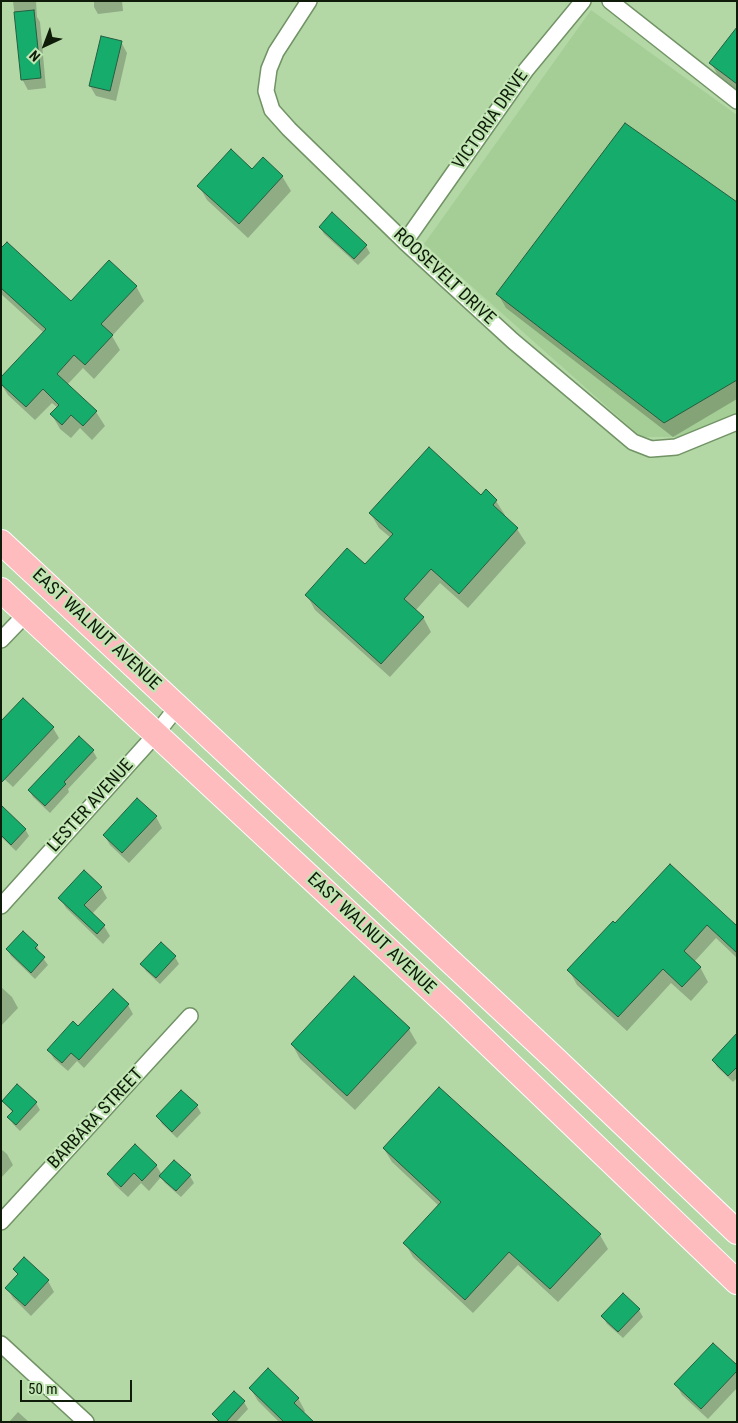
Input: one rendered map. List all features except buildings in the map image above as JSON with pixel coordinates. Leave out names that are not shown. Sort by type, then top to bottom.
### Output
[{"type":"main road","name":"EAST WALNUT AVENUE","points":[[1,542],[554,1058],[737,1232]]},
{"type":"main road","name":"EAST WALNUT AVENUE","points":[[1,590],[453,1010],[737,1282]]},
{"type":"street","name":"ROOSEVELT DRIVE","points":[[310,1],[276,52],[269,69],[266,91],[272,110],[289,129],[405,242],[513,341],[633,442],[652,449],[676,447],[737,422]]},
{"type":"street","name":"VICTORIA DRIVE","points":[[405,242],[526,70],[583,1]]},
{"type":"street","points":[[610,1],[737,101]]},
{"type":"street","points":[[1,640],[26,614]]},
{"type":"street","name":"LESTER AVENUE","points":[[1,906],[156,734],[178,706]]},
{"type":"street","name":"BARBARA STREET","points":[[1,1222],[190,1016]]},
{"type":"street","points":[[1,1344],[86,1422]]},
{"type":"shaded area","points":[[591,10],[737,115],[737,412],[690,437],[641,437],[424,244]]}]
